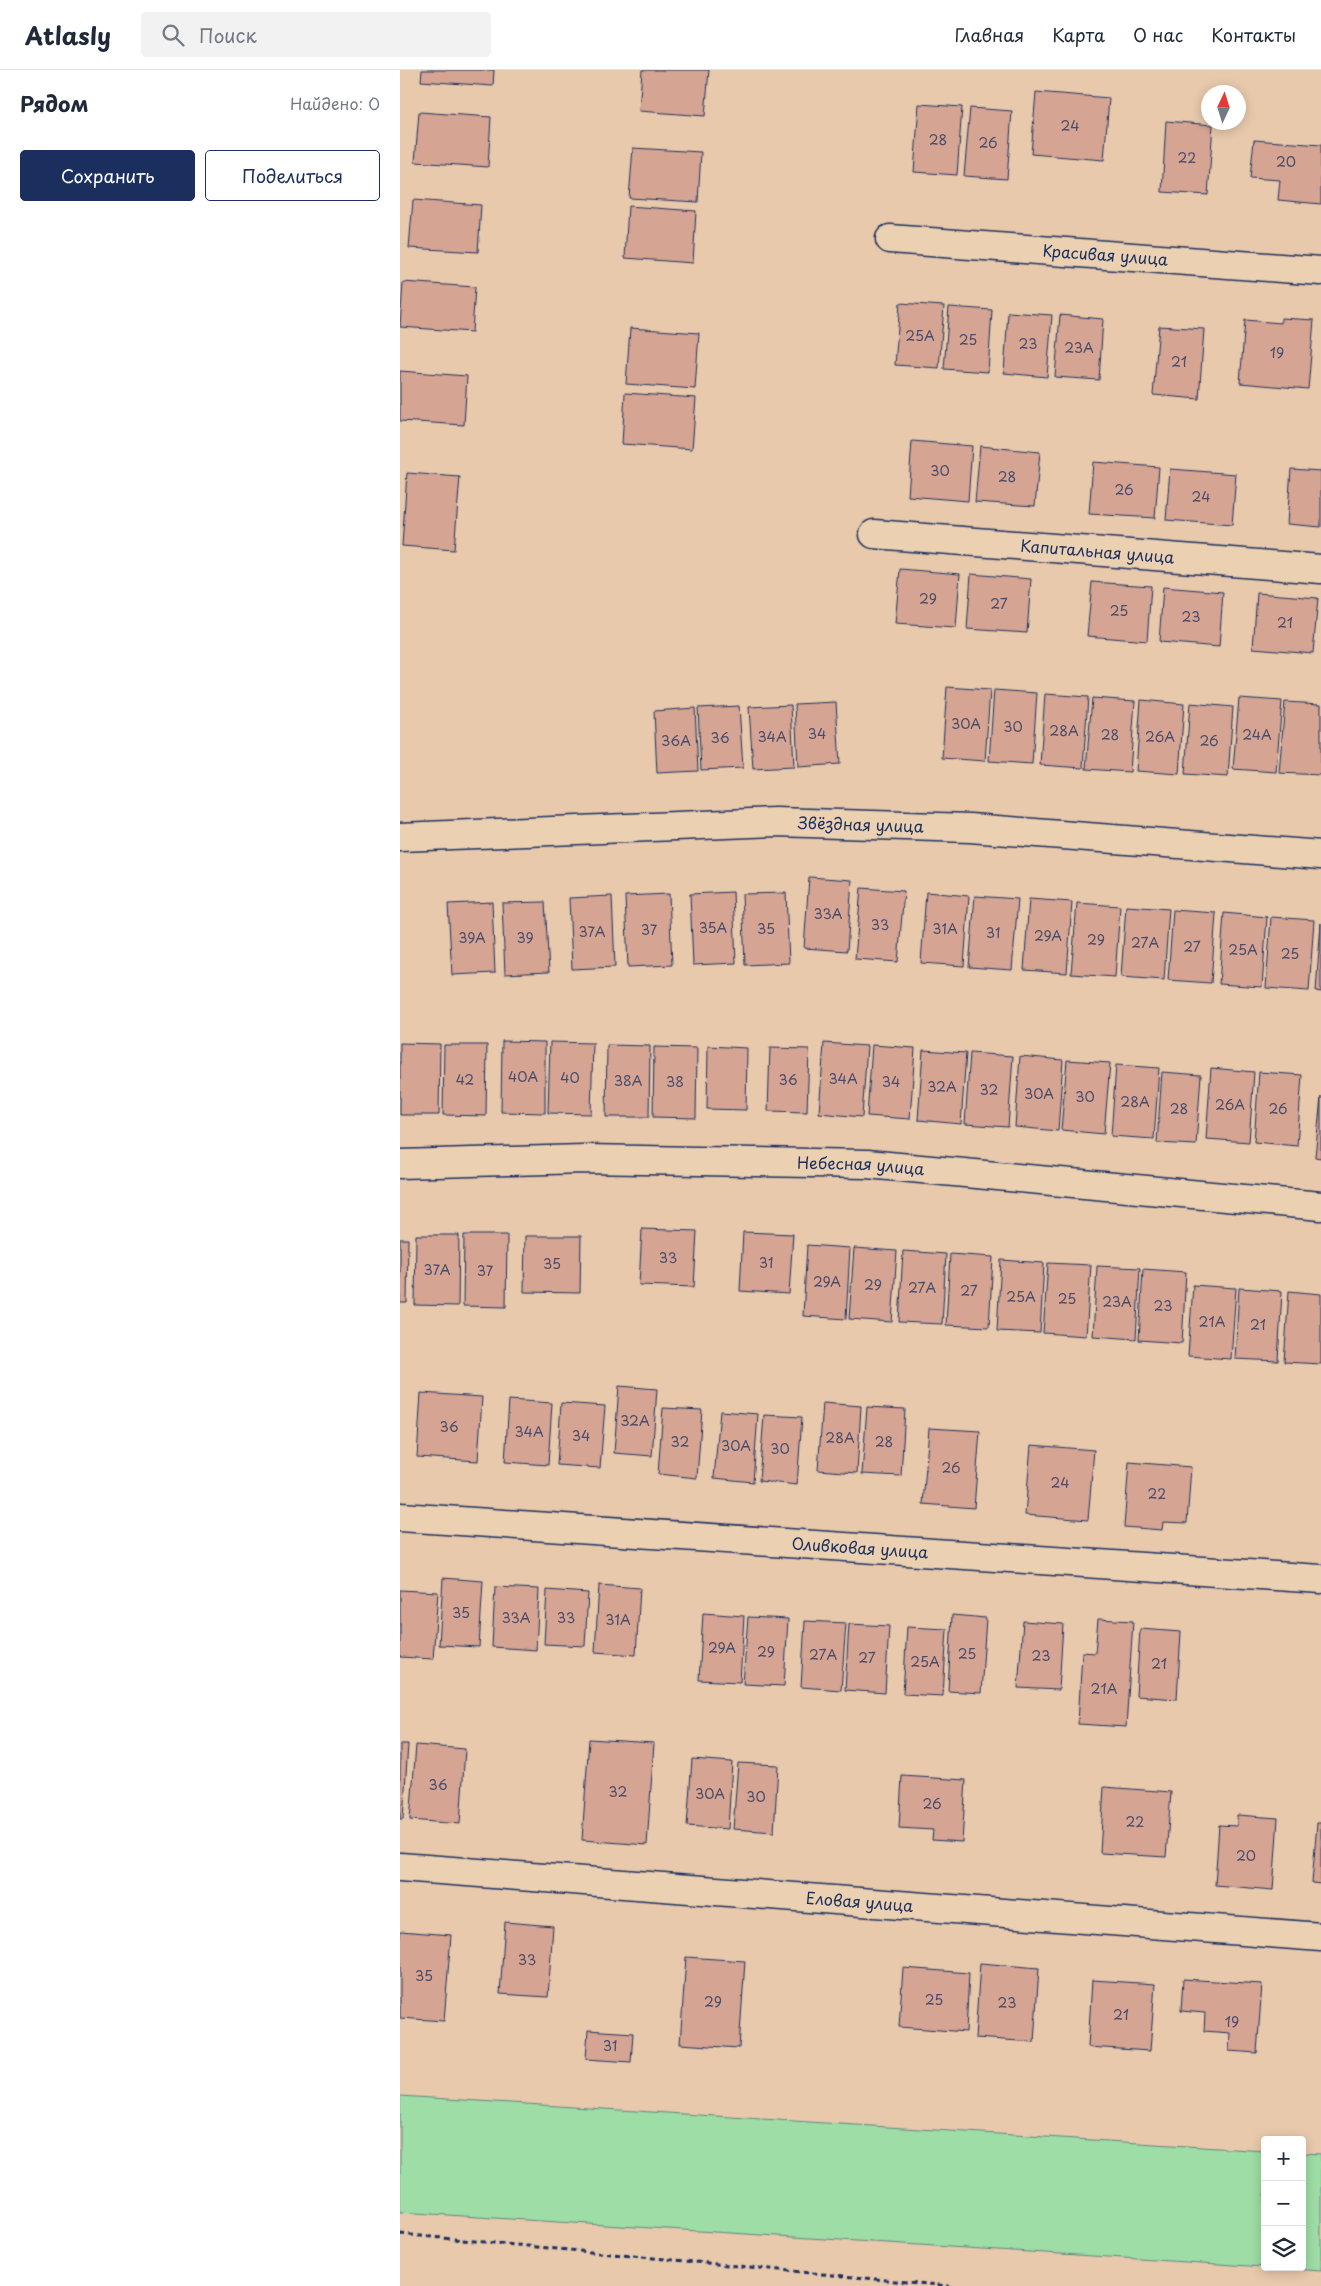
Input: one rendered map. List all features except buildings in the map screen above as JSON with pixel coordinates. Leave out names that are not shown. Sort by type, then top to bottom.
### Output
[{"type":"street","name":"Красивая улица","points":[[890,239],[1321,271]]},
{"type":"street","name":"Капитальная улица","points":[[874,534],[1321,569]]},
{"type":"street","name":"Звёздная улица","points":[[400,837],[776,822],[970,828],[1321,855]]},
{"type":"street","name":"Небесная улица","points":[[400,1164],[584,1159],[867,1164],[1321,1206]]},
{"type":"street","name":"Оливковая улица","points":[[400,1517],[1321,1579]]},
{"type":"street","name":"Еловая улица","points":[[400,1867],[1321,1937]]},
{"type":"path","points":[[400,2234],[949,2286]]},
{"type":"green space","points":[[400,2096],[1261,2151],[1261,2267],[400,2212]]},
{"type":"green space","points":[[1306,2153],[1321,2154],[1321,2271],[1306,2270]]}]
